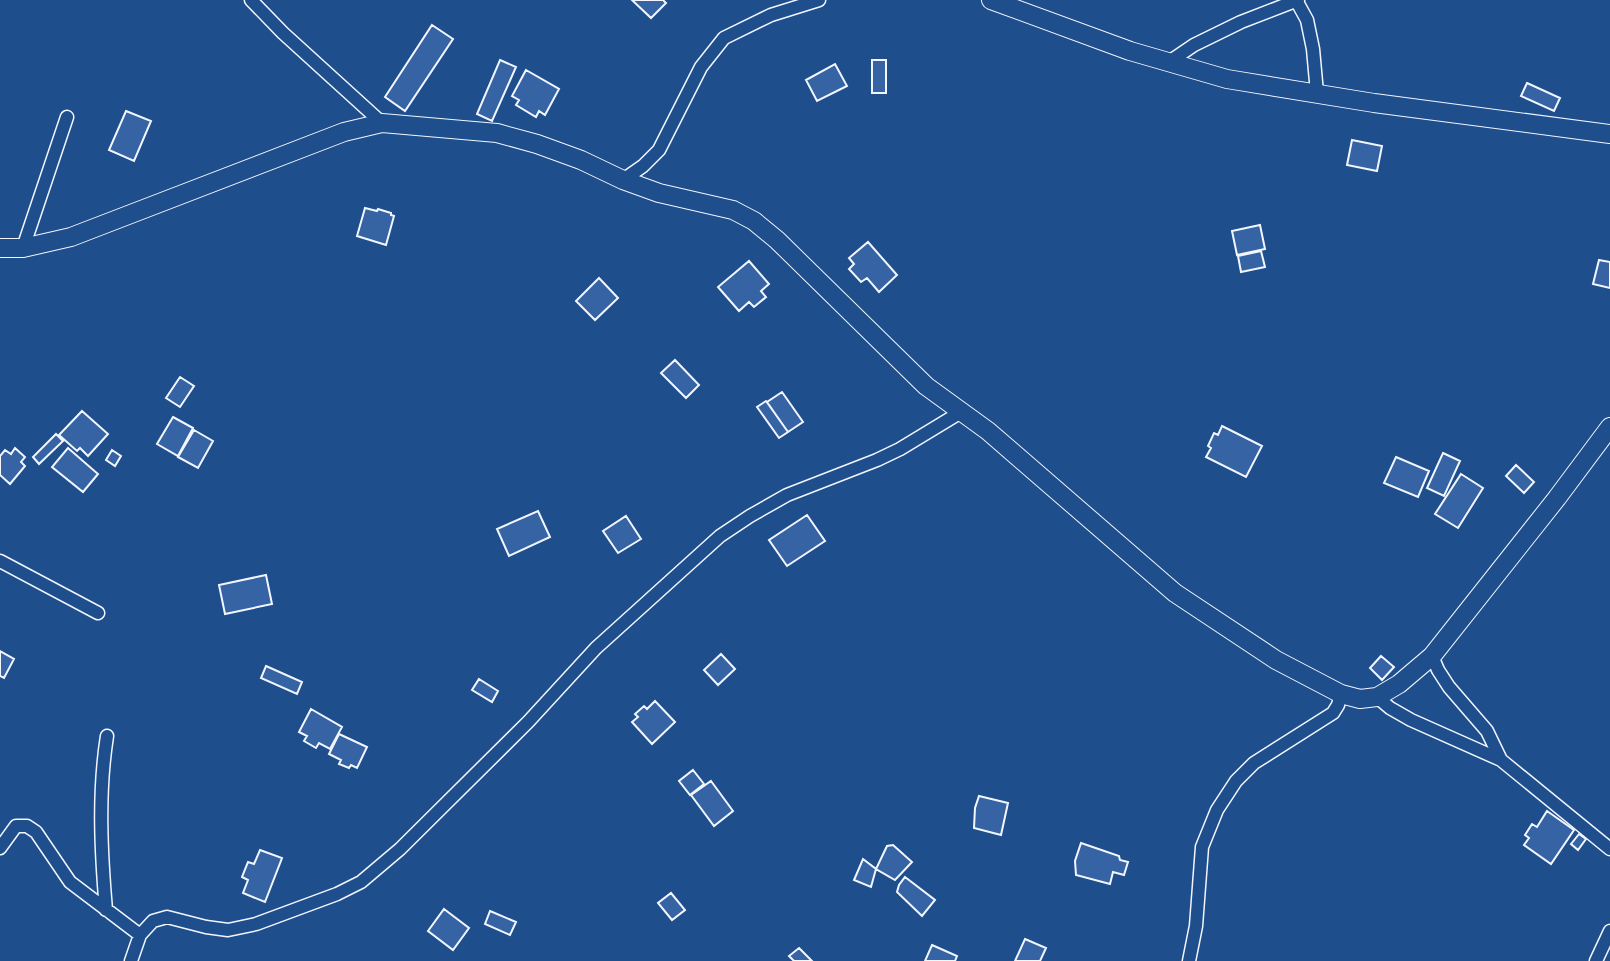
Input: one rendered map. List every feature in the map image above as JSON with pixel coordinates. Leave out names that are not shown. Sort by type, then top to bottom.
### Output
[{"type":"street","points":[[251,0],[283,33],[382,123]]},
{"type":"street","points":[[623,180],[659,150],[701,67],[724,38],[771,15],[819,0]]},
{"type":"street","points":[[991,0],[1130,51],[1227,79],[1610,134]]},
{"type":"street","points":[[1169,62],[1194,45],[1241,22],[1297,0],[1307,20],[1317,93]]},
{"type":"street","points":[[23,248],[67,117]]},
{"type":"street","points":[[0,248],[23,248],[71,237],[344,132],[382,123],[497,134],[537,144],[659,193],[733,210],[754,221],[926,386],[988,431],[1175,593],[1276,660],[1340,694],[1360,699],[1377,697],[1399,684],[1432,656],[1610,427]]},
{"type":"street","points":[[131,961],[140,935],[153,921],[167,917],[228,930],[256,924],[337,894],[361,882],[400,849],[528,722],[596,648],[720,536],[787,495],[900,449],[961,412]]},
{"type":"street","points":[[0,561],[98,613]]},
{"type":"street","points":[[1432,656],[1449,687],[1487,731],[1501,760]]},
{"type":"street","points":[[1189,961],[1196,926],[1202,847],[1217,810],[1236,781],[1254,763],[1333,713],[1340,694]]},
{"type":"street","points":[[1377,697],[1411,720],[1501,760],[1610,849]]},
{"type":"street","points":[[106,910],[101,857],[103,765],[107,736]]},
{"type":"street","points":[[0,848],[16,826],[27,826],[36,831],[70,882],[140,935]]},
{"type":"street","points":[[1596,961],[1610,931]]},
{"type":"building","points":[[632,0],[663,0],[666,3],[651,18]]},
{"type":"building","points":[[432,25],[453,39],[405,111],[385,97]]},
{"type":"building","points":[[500,60],[516,67],[492,121],[477,114]]},
{"type":"building","points":[[872,60],[886,60],[886,93],[872,93]]},
{"type":"building","points":[[835,64],[847,86],[817,101],[806,80]]},
{"type":"building","points":[[526,70],[559,89],[545,115],[539,111],[536,117],[516,105],[519,100],[512,96]]},
{"type":"building","points":[[1527,83],[1560,98],[1554,111],[1521,96]]},
{"type":"building","points":[[126,111],[151,121],[134,161],[109,150]]},
{"type":"building","points":[[1352,140],[1382,146],[1377,171],[1347,165]]},
{"type":"building","points":[[365,208],[378,209],[394,216],[386,245],[357,236]]},
{"type":"building","points":[[1260,225],[1265,249],[1237,255],[1232,231]]},
{"type":"building","points":[[868,242],[897,275],[879,292],[867,278],[861,282],[849,269],[854,264],[849,258]]},
{"type":"building","points":[[1261,251],[1265,267],[1241,272],[1238,256]]},
{"type":"building","points":[[1599,260],[1610,262],[1610,288],[1593,284]]},
{"type":"building","points":[[749,261],[769,284],[761,291],[766,297],[754,307],[749,302],[739,311],[718,287]]},
{"type":"building","points":[[599,278],[618,298],[595,320],[576,301]]},
{"type":"building","points":[[675,360],[699,385],[686,398],[661,373]]},
{"type":"building","points":[[180,377],[194,386],[180,407],[166,398]]},
{"type":"building","points":[[782,392],[803,422],[788,432],[767,402]]},
{"type":"building","points":[[766,401],[788,432],[779,438],[757,407]]},
{"type":"building","points":[[82,411],[108,434],[88,456],[80,448],[77,451],[59,435]]},
{"type":"building","points":[[173,417],[193,428],[178,456],[157,444]]},
{"type":"building","points":[[1222,426],[1262,446],[1246,477],[1206,457],[1214,433],[1218,435]]},
{"type":"building","points":[[194,430],[213,441],[198,468],[178,457]]},
{"type":"building","points":[[56,434],[63,441],[39,464],[33,457]]},
{"type":"building","points":[[15,448],[25,457],[21,462],[25,466],[10,484],[0,475],[0,456],[5,450],[11,454]]},
{"type":"building","points":[[68,448],[98,474],[83,492],[52,467]]},
{"type":"building","points":[[112,450],[121,456],[115,466],[106,460]]},
{"type":"building","points":[[1443,453],[1460,461],[1444,496],[1427,488]]},
{"type":"building","points":[[1396,457],[1429,471],[1418,497],[1384,483]]},
{"type":"building","points":[[1516,465],[1534,482],[1524,493],[1506,476]]},
{"type":"building","points":[[1461,474],[1483,488],[1458,528],[1435,514]]},
{"type":"building","points":[[538,511],[550,537],[509,556],[497,529]]},
{"type":"building","points":[[807,515],[825,541],[787,566],[769,540]]},
{"type":"building","points":[[626,516],[641,539],[618,553],[603,531]]},
{"type":"building","points":[[266,575],[272,604],[225,614],[219,585]]},
{"type":"building","points":[[0,651],[14,659],[4,678],[0,676]]},
{"type":"building","points":[[721,654],[735,669],[718,685],[704,670]]},
{"type":"building","points":[[1381,656],[1394,667],[1382,680],[1370,668]]},
{"type":"building","points":[[266,666],[302,682],[297,694],[261,678]]},
{"type":"building","points":[[479,679],[498,691],[492,702],[472,690]]},
{"type":"building","points":[[655,701],[675,722],[652,744],[632,722],[638,717],[635,714],[644,706],[647,709]]},
{"type":"building","points":[[311,709],[342,727],[330,749],[319,743],[316,748],[304,741],[307,736],[299,732]]},
{"type":"building","points":[[339,734],[367,747],[357,768],[339,764],[341,760],[329,754]]},
{"type":"building","points":[[693,770],[704,784],[690,795],[679,781]]},
{"type":"building","points":[[711,781],[733,811],[714,826],[691,795]]},
{"type":"building","points":[[979,796],[1008,803],[1001,835],[974,828]]},
{"type":"building","points":[[1547,811],[1574,830],[1551,864],[1524,845],[1529,838],[1525,835],[1532,824],[1537,827]]},
{"type":"building","points":[[1579,834],[1586,839],[1578,850],[1571,844]]},
{"type":"building","points":[[1081,843],[1119,856],[1120,860],[1128,862],[1124,875],[1113,872],[1110,884],[1076,875],[1075,861]]},
{"type":"building","points":[[893,845],[912,862],[895,880],[876,869],[887,846]]},
{"type":"building","points":[[260,850],[282,858],[265,902],[243,893],[248,880],[242,877],[248,862],[254,864]]},
{"type":"building","points":[[863,859],[876,869],[871,887],[854,880]]},
{"type":"building","points":[[905,877],[935,900],[922,916],[897,892]]},
{"type":"building","points":[[671,893],[685,910],[672,920],[658,903]]},
{"type":"building","points":[[444,909],[469,928],[453,950],[428,931]]},
{"type":"building","points":[[490,911],[516,922],[510,935],[485,924]]},
{"type":"building","points":[[1025,939],[1046,948],[1040,961],[1015,961]]},
{"type":"building","points":[[932,945],[957,956],[955,961],[925,961]]},
{"type":"building","points":[[799,948],[812,961],[794,961],[789,956]]}]
